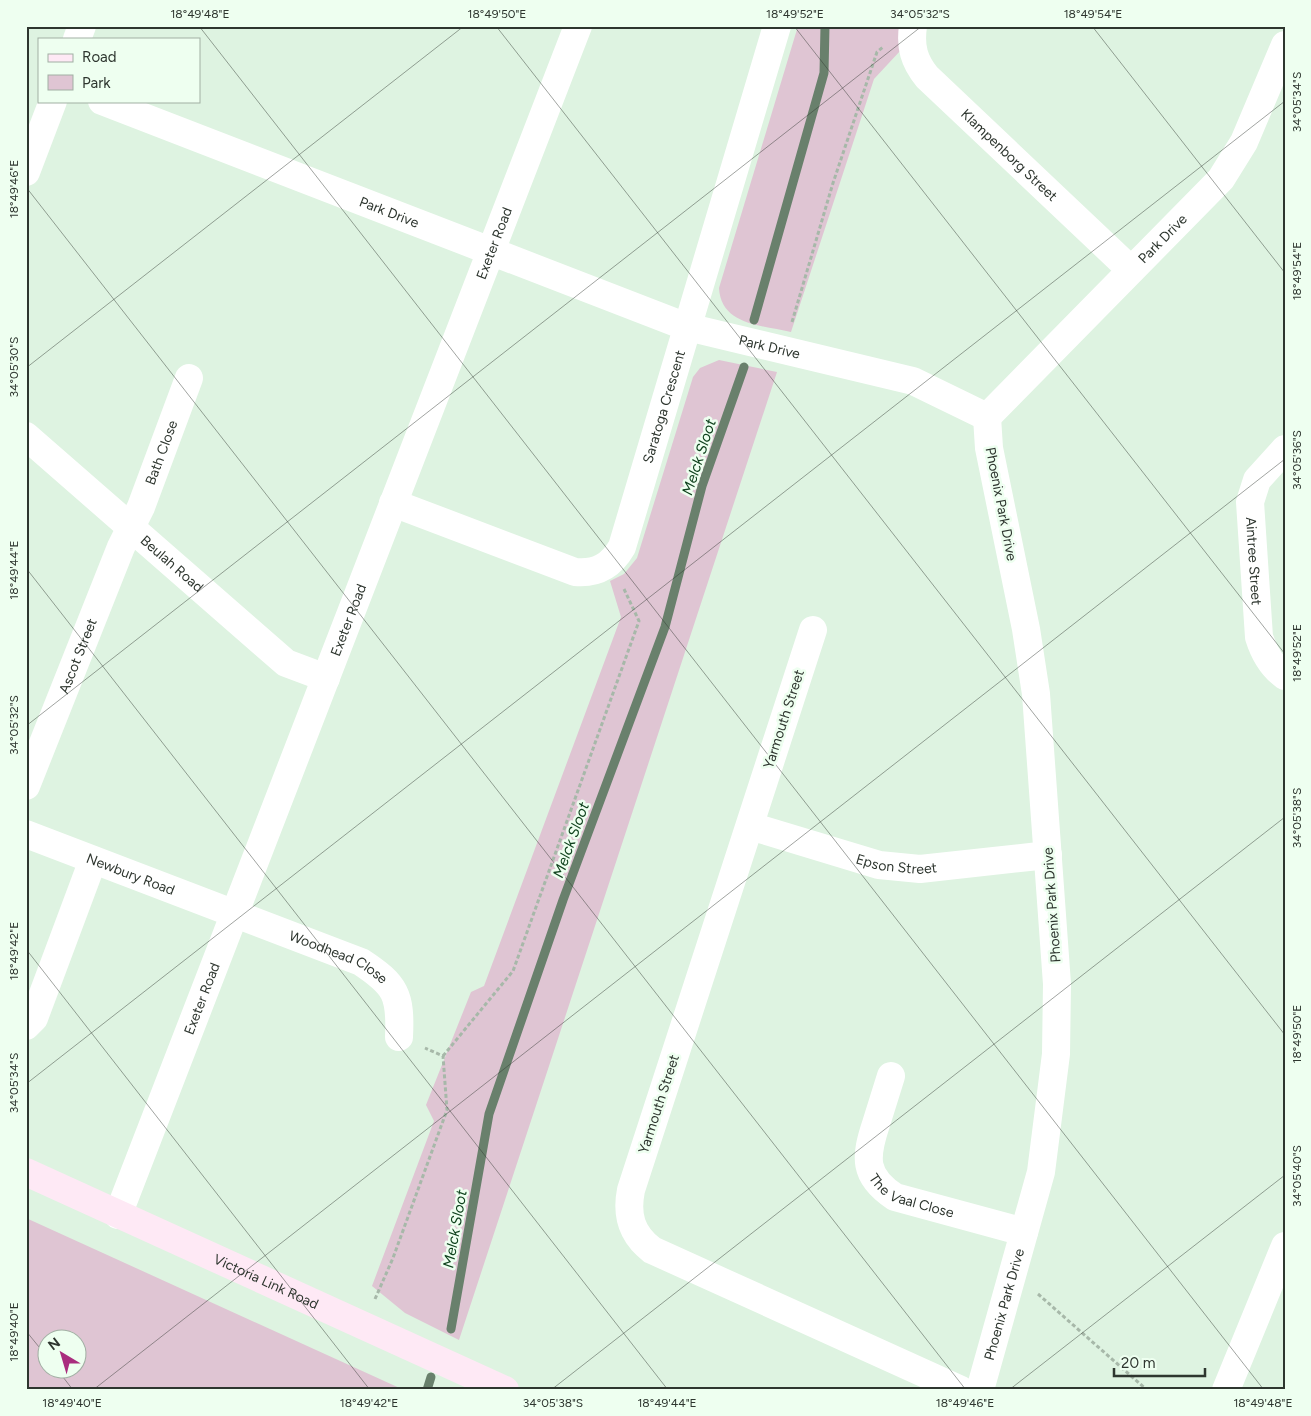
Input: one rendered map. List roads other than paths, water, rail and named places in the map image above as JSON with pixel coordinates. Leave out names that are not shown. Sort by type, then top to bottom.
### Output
[{"type":"street","points":[[77,38],[82,26]]},
{"type":"street","name":"Exeter Road","points":[[118,1215],[578,26]]},
{"type":"street","name":"Saratoga Crescent","points":[[393,503],[576,572],[597,570],[612,562],[622,547],[777,26]]},
{"type":"street","name":"Klampenborg Street","points":[[902,34],[911,40],[913,54],[927,77],[1130,270]]},
{"type":"street","name":"Park Drive","points":[[105,102],[687,327],[913,381],[987,416],[1221,179],[1244,142],[1285,45]]},
{"type":"street","points":[[26,172],[53,102]]},
{"type":"street","name":"Bath Close","points":[[131,527],[141,508],[189,378]]},
{"type":"street","name":"Phoenix Park Drive","points":[[980,1390],[1041,1172],[1056,1054],[1057,984],[1036,694],[1026,630],[989,448],[987,416]]},
{"type":"street","name":"Beulah Road","points":[[26,436],[286,663],[326,678]]},
{"type":"street","name":"Aintree Street","points":[[1285,449],[1257,480],[1250,502],[1259,637],[1271,664],[1285,676]]},
{"type":"street","name":"Ascot Street","points":[[26,786],[121,547],[131,527]]},
{"type":"street","name":"Yarmouth Street","points":[[814,630],[631,1190],[628,1205],[629,1220],[635,1233],[652,1250],[962,1390]]},
{"type":"street","name":"Epson Street","points":[[750,826],[879,865],[900,868],[920,869],[1048,856]]},
{"type":"street","name":"Newbury Road","points":[[26,834],[234,914]]},
{"type":"street","points":[[26,1026],[34,1018],[93,860]]},
{"type":"street","name":"Woodhead Close","points":[[234,914],[361,962],[386,979],[400,1008],[399,1037]]},
{"type":"street","name":"The Vaal Close","points":[[891,1076],[868,1149],[870,1169],[883,1189],[895,1197],[1024,1232]]},
{"type":"street","name":"Victoria Link Road","points":[[26,1172],[505,1390]]},
{"type":"street","points":[[1226,1390],[1285,1246]]},
{"type":"waterway","points":[[754,320],[824,73],[825,26]]},
{"type":"waterway","name":"Melck Sloot","points":[[451,1329],[489,1114],[563,900],[665,627],[702,486],[744,367]]},
{"type":"waterway","name":"Melck Sloot","points":[[427,1390],[431,1377]]}]
